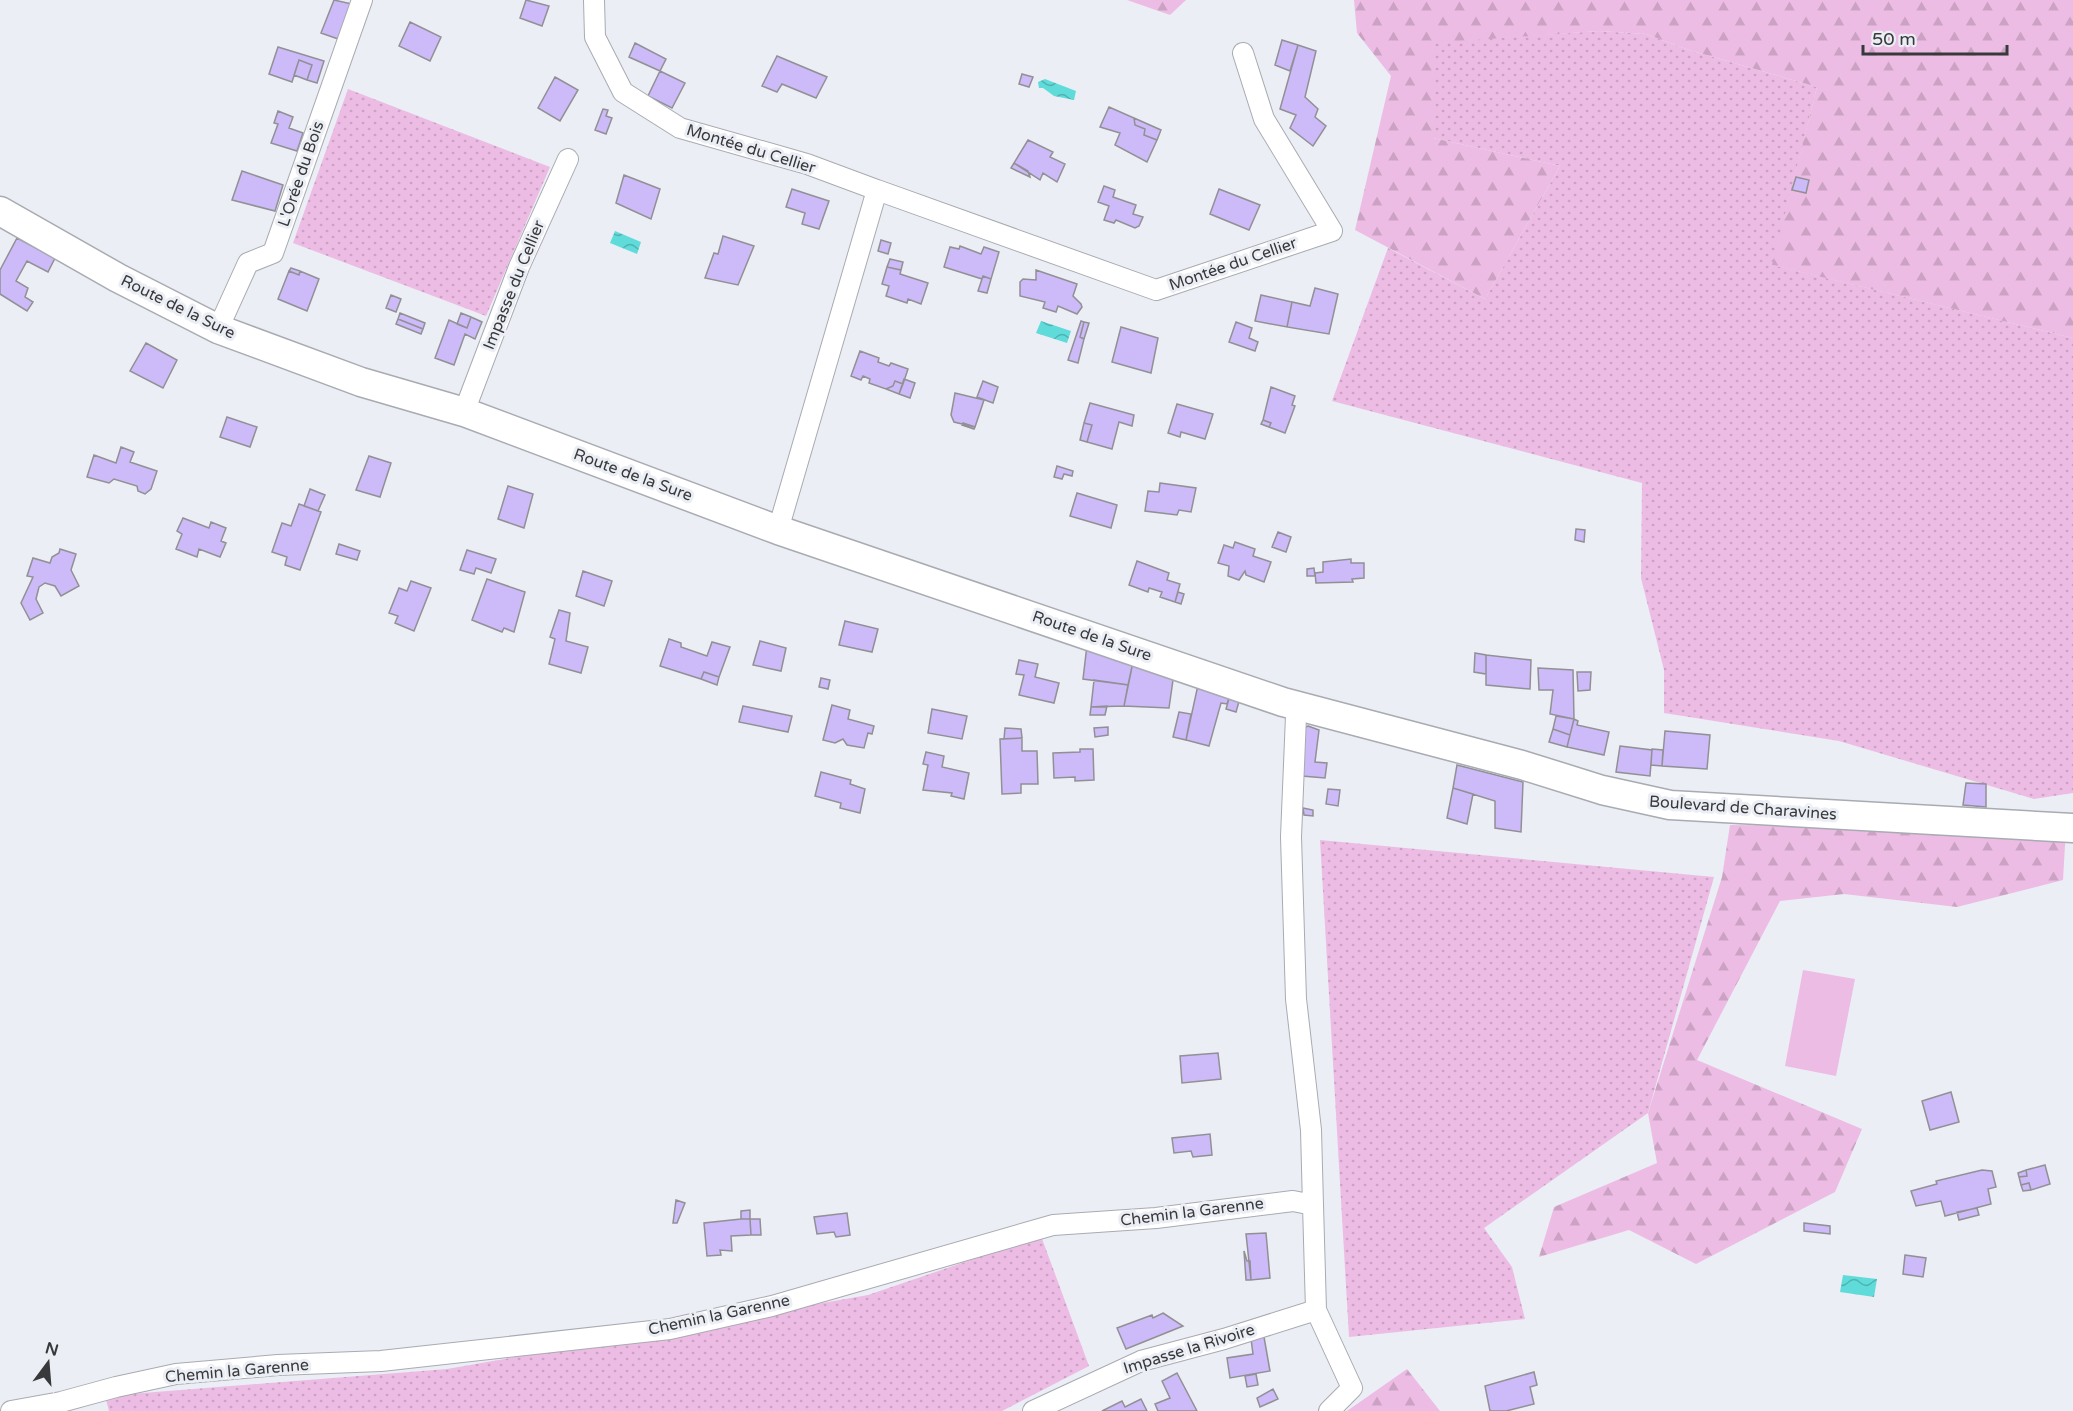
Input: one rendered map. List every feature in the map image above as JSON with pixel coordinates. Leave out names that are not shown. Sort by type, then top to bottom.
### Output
[{"type":"main road","name":"Route de la Sure","points":[[0,211],[118,278],[218,329],[361,382],[464,412],[778,530],[1291,703]]},
{"type":"main road","name":"Boulevard de Charavines","points":[[1291,703],[1522,765],[1602,790],[1670,805],[2073,828]]},
{"type":"street","name":"L'Orée du Bois","points":[[218,329],[248,263],[273,253],[362,0]]},
{"type":"street","name":"Montée du Cellier","points":[[594,0],[595,38],[622,92],[680,128],[807,164],[1156,290],[1332,231],[1264,119],[1243,53]]},
{"type":"street","name":"Impasse du Cellier","points":[[464,412],[519,267],[568,159]]},
{"type":"street","points":[[778,530],[877,190]]},
{"type":"street","points":[[1291,703],[1296,716],[1291,849],[1296,999],[1311,1130],[1316,1310],[1352,1388],[1329,1411]]},
{"type":"street","name":"Chemin la Garenne","points":[[11,1411],[62,1402],[176,1374],[278,1365],[381,1361],[670,1329],[772,1306],[1053,1226],[1156,1218],[1293,1200],[1313,1205]]},
{"type":"street","name":"Impasse la Rivoire","points":[[1033,1411],[1142,1361],[1224,1339],[1316,1310]]},
{"type":"green space","points":[[1127,0],[1186,0],[1170,15]]},
{"type":"green space","points":[[1354,0],[2073,0],[2073,338],[1772,265],[1817,87],[1689,50],[1646,34],[1599,31],[1433,43],[1433,138],[1560,166],[1485,299],[1355,230],[1391,76],[1357,33]]},
{"type":"green space","points":[[1599,31],[1646,34],[1689,50],[1817,87],[1773,265],[2073,338],[2073,793],[2034,799],[1839,741],[1664,713],[1664,670],[1641,578],[1642,483],[1332,401],[1388,248],[1485,299],[1560,166],[1433,138],[1433,42]]},
{"type":"green space","points":[[348,89],[550,167],[486,316],[293,243]]},
{"type":"green space","points":[[1730,825],[2066,828],[2063,880],[1957,907],[1844,894],[1780,901],[1697,1060],[1862,1129],[1835,1192],[1696,1264],[1629,1230],[1539,1257],[1554,1207],[1657,1163],[1648,1113],[1722,877]]},
{"type":"green space","points":[[1320,840],[1714,877],[1648,1113],[1484,1228],[1512,1267],[1525,1319],[1349,1337]]},
{"type":"green space","points":[[1803,970],[1855,979],[1836,1076],[1785,1066]]},
{"type":"green space","points":[[1041,1236],[1089,1366],[1002,1411],[109,1411],[105,1396],[447,1369],[868,1295]]},
{"type":"green space","points":[[1407,1369],[1440,1411],[1347,1411]]},
{"type":"water","points":[[1045,79],[1076,91],[1074,100],[1054,96],[1043,88],[1039,88],[1038,82]]},
{"type":"water","points":[[615,231],[641,242],[637,254],[610,243]]},
{"type":"water","points":[[1041,321],[1071,331],[1067,343],[1036,333]]},
{"type":"water","points":[[1843,1275],[1877,1279],[1874,1297],[1840,1292]]},
{"type":"building","points":[[334,0],[352,4],[341,40],[321,33]]},
{"type":"building","points":[[526,0],[549,6],[542,26],[520,18]]},
{"type":"building","points":[[410,22],[441,37],[430,61],[399,46]]},
{"type":"building","points":[[1282,40],[1298,45],[1290,71],[1275,65]]},
{"type":"building","points":[[635,43],[666,59],[660,71],[629,57]]},
{"type":"building","points":[[1298,45],[1316,51],[1305,97],[1318,109],[1315,117],[1326,126],[1313,146],[1290,128],[1296,115],[1280,109]]},
{"type":"building","points":[[278,47],[324,61],[317,83],[307,80],[312,65],[299,60],[292,82],[269,74]]},
{"type":"building","points":[[777,56],[827,77],[816,98],[782,84],[777,92],[762,86]]},
{"type":"building","points":[[299,60],[312,65],[307,80],[294,75]]},
{"type":"building","points":[[660,71],[685,83],[672,108],[648,96]]},
{"type":"building","points":[[1022,74],[1033,77],[1029,87],[1019,84]]},
{"type":"building","points":[[555,77],[578,90],[560,121],[538,108]]},
{"type":"building","points":[[1109,107],[1134,118],[1135,125],[1145,129],[1144,135],[1157,140],[1147,162],[1115,145],[1120,133],[1100,127]]},
{"type":"building","points":[[603,109],[608,110],[606,116],[612,118],[606,134],[595,130]]},
{"type":"building","points":[[278,111],[293,117],[289,128],[303,133],[297,151],[271,143],[278,124],[274,123]]},
{"type":"building","points":[[1134,118],[1161,130],[1157,140],[1144,135],[1145,129],[1135,125]]},
{"type":"building","points":[[1028,140],[1053,152],[1050,157],[1065,164],[1057,182],[1043,173],[1040,180],[1014,163]]},
{"type":"building","points":[[1014,163],[1028,171],[1030,177],[1011,168]]},
{"type":"building","points":[[242,171],[283,185],[275,211],[232,200]]},
{"type":"building","points":[[624,175],[660,189],[651,219],[616,203]]},
{"type":"building","points":[[1796,177],[1809,180],[1806,193],[1792,190]]},
{"type":"building","points":[[1104,186],[1115,190],[1113,197],[1136,205],[1133,214],[1143,217],[1139,226],[1135,228],[1116,220],[1114,223],[1104,220],[1109,206],[1098,202]]},
{"type":"building","points":[[792,189],[829,201],[819,229],[802,224],[805,213],[786,207]]},
{"type":"building","points":[[1219,189],[1260,205],[1249,230],[1210,214]]},
{"type":"building","points":[[723,236],[754,246],[738,285],[705,278],[714,253],[718,254]]},
{"type":"building","points":[[17,238],[55,258],[48,272],[27,261],[16,281],[28,288],[25,297],[33,302],[27,311],[0,294],[0,270]]},
{"type":"building","points":[[881,240],[891,243],[888,254],[878,251]]},
{"type":"building","points":[[960,246],[981,254],[984,247],[999,252],[991,279],[983,276],[982,279],[944,267],[950,247],[959,249]]},
{"type":"building","points":[[890,259],[903,262],[901,270],[887,267]]},
{"type":"building","points":[[887,267],[901,270],[900,274],[928,283],[921,304],[908,299],[907,303],[886,296],[889,286],[882,284]]},
{"type":"building","points":[[291,268],[300,271],[299,275],[289,271]]},
{"type":"building","points":[[1036,270],[1077,284],[1073,296],[1082,307],[1077,314],[1058,306],[1056,312],[1043,308],[1045,302],[1020,296],[1020,282],[1023,279],[1036,280]]},
{"type":"building","points":[[289,271],[299,275],[300,271],[319,279],[307,311],[278,299]]},
{"type":"building","points":[[983,276],[991,279],[987,293],[978,291]]},
{"type":"building","points":[[1315,288],[1338,294],[1329,334],[1287,327],[1292,302],[1310,306]]},
{"type":"building","points":[[391,295],[401,299],[396,312],[386,308]]},
{"type":"building","points":[[1261,295],[1292,302],[1287,327],[1255,321]]},
{"type":"building","points":[[400,313],[425,323],[423,329],[398,319]]},
{"type":"building","points":[[461,313],[471,317],[467,328],[457,324]]},
{"type":"building","points":[[471,317],[482,322],[475,339],[465,334],[454,365],[435,358],[449,320],[467,328]]},
{"type":"building","points":[[398,319],[423,329],[421,334],[396,324]]},
{"type":"building","points":[[1081,321],[1084,322],[1080,337],[1084,339],[1078,363],[1068,360]]},
{"type":"building","points":[[1084,322],[1089,323],[1084,339],[1080,337]]},
{"type":"building","points":[[1236,322],[1252,328],[1249,338],[1258,342],[1255,351],[1229,342]]},
{"type":"building","points":[[1121,327],[1158,338],[1151,373],[1112,362]]},
{"type":"building","points":[[146,343],[177,360],[163,388],[130,371]]},
{"type":"building","points":[[860,351],[879,358],[878,362],[889,366],[891,363],[908,369],[903,384],[895,381],[893,386],[886,389],[869,383],[870,379],[863,376],[861,380],[851,376]]},
{"type":"building","points":[[904,379],[915,383],[910,398],[899,394]]},
{"type":"building","points":[[895,381],[903,384],[899,394],[886,389],[893,386]]},
{"type":"building","points":[[983,381],[998,387],[993,403],[977,397]]},
{"type":"building","points":[[1271,387],[1295,396],[1292,405],[1295,406],[1285,433],[1269,427],[1271,423],[1263,420]]},
{"type":"building","points":[[955,393],[984,400],[975,427],[954,422],[951,415]]},
{"type":"building","points":[[1090,403],[1134,415],[1132,426],[1119,422],[1112,449],[1087,442],[1092,425],[1084,423]]},
{"type":"building","points":[[1177,404],[1213,414],[1205,439],[1181,432],[1180,437],[1168,433]]},
{"type":"building","points":[[227,417],[257,427],[250,447],[220,437]]},
{"type":"building","points":[[1263,420],[1271,423],[1269,427],[1261,424]]},
{"type":"building","points":[[963,423],[975,427],[974,429],[962,425]]},
{"type":"building","points":[[1084,423],[1092,425],[1087,442],[1080,440]]},
{"type":"building","points":[[121,447],[134,452],[130,462],[157,471],[151,489],[145,494],[138,491],[137,486],[114,479],[109,483],[87,477],[94,455],[116,463]]},
{"type":"building","points":[[369,456],[391,463],[380,497],[356,490]]},
{"type":"building","points":[[1057,466],[1073,471],[1072,476],[1064,474],[1062,479],[1054,477]]},
{"type":"building","points":[[1160,483],[1196,488],[1191,512],[1179,510],[1177,515],[1145,511],[1148,491],[1159,492]]},
{"type":"building","points":[[508,486],[533,494],[524,528],[498,519]]},
{"type":"building","points":[[310,489],[325,495],[318,511],[304,506]]},
{"type":"building","points":[[1077,493],[1117,505],[1111,528],[1070,516]]},
{"type":"building","points":[[299,504],[321,512],[300,570],[285,565],[287,557],[272,552],[282,523],[291,526]]},
{"type":"building","points":[[183,518],[209,528],[211,522],[226,528],[221,541],[226,543],[220,557],[199,549],[197,557],[176,549],[182,534],[177,531]]},
{"type":"building","points":[[1576,529],[1585,530],[1584,542],[1575,540]]},
{"type":"building","points":[[1278,532],[1291,537],[1286,552],[1272,547]]},
{"type":"building","points":[[1235,542],[1255,549],[1253,556],[1271,562],[1264,582],[1246,575],[1245,571],[1239,580],[1228,576],[1229,566],[1218,563],[1224,545],[1233,548]]},
{"type":"building","points":[[339,544],[360,551],[357,560],[336,554]]},
{"type":"building","points":[[60,549],[76,554],[71,570],[79,586],[61,596],[55,586],[45,583],[39,587],[36,599],[43,613],[30,620],[21,603],[33,577],[27,576],[33,558],[50,563],[52,557],[59,553]]},
{"type":"building","points":[[467,550],[496,559],[491,573],[476,568],[474,574],[460,570]]},
{"type":"building","points":[[1351,559],[1351,563],[1364,563],[1364,578],[1352,579],[1353,582],[1316,583],[1315,573],[1323,572],[1323,562]]},
{"type":"building","points":[[1137,561],[1169,573],[1167,580],[1180,584],[1175,602],[1160,597],[1162,592],[1149,588],[1148,592],[1129,585]]},
{"type":"building","points":[[1314,568],[1315,576],[1307,576],[1307,569]]},
{"type":"building","points":[[583,571],[612,581],[604,606],[576,596]]},
{"type":"building","points":[[487,579],[525,592],[514,632],[504,628],[502,632],[472,620]]},
{"type":"building","points":[[411,581],[431,588],[414,631],[395,623],[398,616],[389,613],[399,588],[407,591]]},
{"type":"building","points":[[1178,592],[1184,594],[1181,604],[1175,602]]},
{"type":"building","points":[[559,610],[570,613],[566,641],[588,647],[581,673],[549,664],[555,639],[550,637]]},
{"type":"building","points":[[845,621],[878,629],[872,652],[839,645]]},
{"type":"building","points":[[669,639],[681,643],[681,647],[707,656],[712,642],[730,647],[719,677],[704,672],[701,679],[660,666]]},
{"type":"building","points":[[760,641],[786,648],[781,671],[753,665]]},
{"type":"building","points":[[1087,645],[1133,662],[1128,685],[1083,679]]},
{"type":"building","points":[[1475,653],[1486,655],[1486,674],[1474,672]]},
{"type":"building","points":[[1486,655],[1531,660],[1530,689],[1486,685]]},
{"type":"building","points":[[1019,660],[1038,664],[1035,677],[1059,683],[1054,703],[1019,695],[1024,675],[1016,674]]},
{"type":"building","points":[[1133,662],[1174,673],[1169,708],[1124,706]]},
{"type":"building","points":[[1538,668],[1573,670],[1574,719],[1550,714],[1553,690],[1539,690]]},
{"type":"building","points":[[704,672],[719,677],[717,685],[701,679]]},
{"type":"building","points":[[1577,672],[1591,672],[1590,690],[1578,691]]},
{"type":"building","points":[[821,678],[830,680],[828,689],[819,687]]},
{"type":"building","points":[[1094,680],[1128,685],[1124,706],[1091,707]]},
{"type":"building","points":[[1198,685],[1230,695],[1227,704],[1221,703],[1209,746],[1186,740]]},
{"type":"building","points":[[1230,695],[1240,698],[1236,712],[1226,709]]},
{"type":"building","points":[[832,705],[850,710],[848,719],[874,726],[872,734],[868,733],[864,748],[847,745],[843,739],[835,743],[823,740]]},
{"type":"building","points":[[743,706],[792,716],[788,732],[739,722]]},
{"type":"building","points":[[1107,706],[1105,715],[1090,715],[1091,707]]},
{"type":"building","points":[[932,709],[967,716],[962,739],[928,733]]},
{"type":"building","points":[[1179,712],[1191,714],[1186,740],[1173,737]]},
{"type":"building","points":[[1556,716],[1574,719],[1570,735],[1553,729]]},
{"type":"building","points":[[1574,719],[1578,721],[1577,725],[1609,732],[1604,755],[1567,747]]},
{"type":"building","points":[[1308,726],[1319,730],[1315,762],[1327,763],[1325,778],[1302,776],[1299,730]]},
{"type":"building","points":[[1108,727],[1108,735],[1095,737],[1094,728]]},
{"type":"building","points":[[1005,728],[1021,729],[1022,738],[1004,739]]},
{"type":"building","points":[[1553,729],[1570,735],[1567,747],[1549,742]]},
{"type":"building","points":[[1665,731],[1710,735],[1707,769],[1662,766]]},
{"type":"building","points":[[1022,738],[1022,751],[1037,751],[1038,784],[1021,784],[1021,793],[1002,794],[1000,739]]},
{"type":"building","points":[[1620,746],[1652,750],[1650,776],[1616,772]]},
{"type":"building","points":[[1080,749],[1093,749],[1094,780],[1075,781],[1075,777],[1054,778],[1053,753],[1080,752]]},
{"type":"building","points":[[1652,749],[1663,750],[1662,766],[1651,765]]},
{"type":"building","points":[[926,752],[944,756],[942,767],[969,773],[964,799],[951,796],[952,793],[923,790],[928,765],[923,764]]},
{"type":"building","points":[[1457,765],[1523,782],[1521,832],[1495,828],[1495,801],[1453,788]]},
{"type":"building","points":[[821,772],[851,780],[850,784],[865,789],[860,813],[840,808],[841,803],[815,796]]},
{"type":"building","points":[[1966,783],[1986,784],[1986,807],[1963,805]]},
{"type":"building","points":[[1453,788],[1473,794],[1467,824],[1447,818]]},
{"type":"building","points":[[1328,789],[1340,790],[1338,806],[1326,804]]},
{"type":"building","points":[[1303,808],[1313,810],[1313,816],[1304,815]]},
{"type":"building","points":[[1218,1053],[1221,1079],[1182,1083],[1180,1056]]},
{"type":"building","points":[[1951,1092],[1959,1122],[1930,1130],[1922,1101]]},
{"type":"building","points":[[1210,1134],[1212,1155],[1193,1157],[1191,1151],[1174,1153],[1172,1138]]},
{"type":"building","points":[[2045,1165],[2050,1184],[2031,1190],[2029,1183],[2021,1185],[2019,1177],[2027,1176],[2026,1170]]},
{"type":"building","points":[[1982,1170],[1992,1171],[1996,1187],[1988,1189],[1991,1204],[1945,1216],[1941,1201],[1916,1206],[1911,1191],[1937,1184],[1936,1181]]},
{"type":"building","points":[[2026,1170],[2027,1176],[2019,1177],[2018,1173]]},
{"type":"building","points":[[2029,1183],[2031,1190],[2023,1191],[2021,1185]]},
{"type":"building","points":[[676,1200],[685,1203],[677,1223],[673,1223]]},
{"type":"building","points":[[1977,1208],[1979,1215],[1959,1220],[1957,1212]]},
{"type":"building","points":[[750,1210],[750,1219],[741,1219],[741,1211]]},
{"type":"building","points":[[847,1213],[850,1235],[836,1237],[834,1232],[817,1234],[814,1217]]},
{"type":"building","points":[[750,1219],[751,1235],[731,1236],[732,1251],[720,1250],[721,1255],[707,1256],[704,1223]]},
{"type":"building","points":[[750,1219],[760,1219],[761,1235],[751,1235]]},
{"type":"building","points":[[1804,1223],[1830,1226],[1830,1234],[1804,1231]]},
{"type":"building","points":[[1266,1233],[1270,1278],[1251,1280],[1246,1234]]},
{"type":"building","points":[[1244,1251],[1247,1261],[1250,1261],[1251,1280],[1246,1280]]},
{"type":"building","points":[[1905,1255],[1926,1258],[1923,1277],[1903,1274]]},
{"type":"building","points":[[1163,1313],[1183,1326],[1126,1349],[1117,1328]]},
{"type":"building","points":[[1264,1337],[1270,1371],[1230,1378],[1227,1358],[1253,1354],[1251,1339]]},
{"type":"building","points":[[1534,1372],[1537,1385],[1530,1387],[1534,1404],[1506,1411],[1490,1411],[1485,1386]]},
{"type":"building","points":[[1177,1373],[1197,1411],[1158,1411],[1155,1404],[1170,1398],[1162,1381]]},
{"type":"building","points":[[1256,1374],[1258,1385],[1247,1387],[1245,1376]]},
{"type":"building","points":[[1273,1389],[1278,1399],[1260,1407],[1257,1398]]},
{"type":"building","points":[[1141,1399],[1147,1411],[1102,1411],[1122,1401],[1125,1407]]}]
